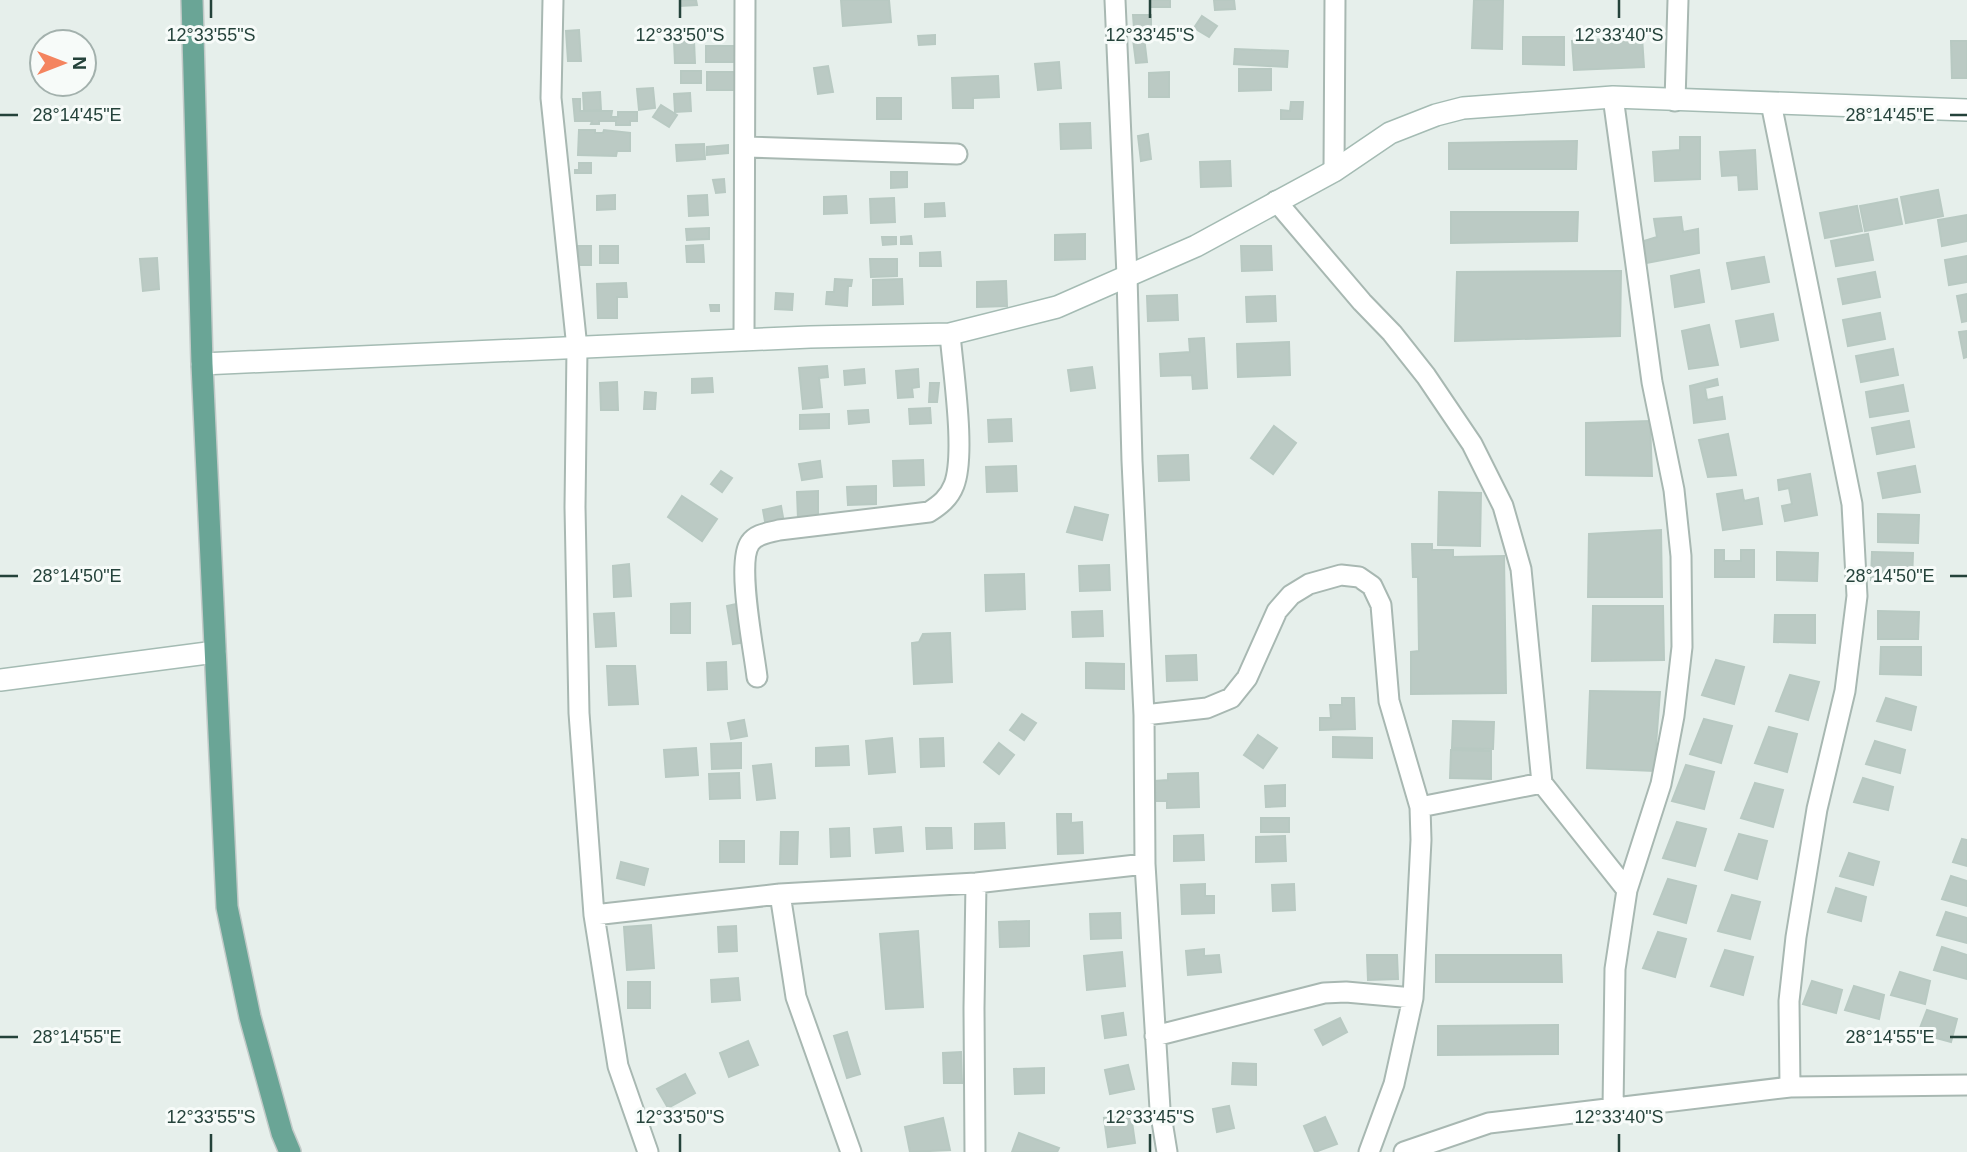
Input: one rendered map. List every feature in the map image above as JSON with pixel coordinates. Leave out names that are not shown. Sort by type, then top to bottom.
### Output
[{"type":"main road","points":[[192,0],[202,364],[227,907],[250,1017],[282,1133],[290,1152]]},
{"type":"street","points":[[553,0],[551,97],[577,348],[575,507],[579,713],[594,915],[618,1066],[648,1152]]},
{"type":"street","points":[[744,340],[745,0]]},
{"type":"street","points":[[1115,0],[1144,715],[1145,864],[1160,1109],[1167,1152]]},
{"type":"street","points":[[1334,171],[1335,0]]},
{"type":"street","points":[[1675,100],[1678,0]]},
{"type":"street","points":[[202,364],[810,337],[950,334],[1057,307],[1196,246],[1334,171],[1390,133],[1436,115],[1485,106],[1613,97],[1967,110]]},
{"type":"street","points":[[1613,97],[1652,382],[1674,490],[1681,556],[1682,647],[1674,716],[1661,784],[1627,890],[1615,969],[1613,1109]]},
{"type":"street","points":[[1771,103],[1852,505],[1857,596],[1845,691],[1817,809],[1796,937],[1789,1001],[1790,1087]]},
{"type":"street","points":[[746,147],[957,154]]},
{"type":"street","points":[[1276,201],[1392,333],[1426,376],[1472,444],[1503,506],[1521,569],[1542,783],[1627,890]]},
{"type":"street","points":[[757,677],[743,571],[746,551],[751,541],[758,535],[779,530],[929,512],[946,501],[954,485],[959,452],[950,334]]},
{"type":"street","points":[[1144,715],[1206,708],[1231,698],[1247,678],[1277,611],[1291,595],[1309,584],[1341,575],[1359,578],[1372,586],[1381,605],[1389,701],[1420,807],[1421,840],[1413,998],[1394,1084],[1369,1152]]},
{"type":"street","points":[[0,680],[215,652]]},
{"type":"street","points":[[1420,807],[1542,783]]},
{"type":"street","points":[[594,915],[780,894],[976,883],[1145,864]]},
{"type":"street","points":[[975,1152],[976,883]]},
{"type":"street","points":[[780,894],[796,997],[851,1152]]},
{"type":"street","points":[[1156,1036],[1324,993],[1346,992],[1413,998]]},
{"type":"street","points":[[1417,1149],[1489,1123],[1790,1087],[1967,1085]]},
{"type":"building","points":[[680,0],[696,0],[697,5],[680,6]]},
{"type":"building","points":[[841,0],[889,0],[891,22],[843,26]]},
{"type":"building","points":[[1150,0],[1170,0],[1170,7],[1150,7]]},
{"type":"building","points":[[1214,0],[1234,0],[1235,9],[1215,10]]},
{"type":"building","points":[[1474,0],[1503,0],[1502,49],[1472,48]]},
{"type":"building","points":[[1133,15],[1151,15],[1151,28],[1134,28]]},
{"type":"building","points":[[1202,16],[1217,26],[1209,37],[1194,28]]},
{"type":"building","points":[[579,30],[581,61],[568,61],[566,31]]},
{"type":"building","points":[[935,35],[935,44],[919,45],[918,36]]},
{"type":"building","points":[[1144,37],[1147,62],[1136,63],[1133,39]]},
{"type":"building","points":[[1523,37],[1564,37],[1564,65],[1523,64]]},
{"type":"building","points":[[1642,37],[1644,67],[1574,70],[1572,41]]},
{"type":"building","points":[[674,41],[694,41],[695,63],[675,63]]},
{"type":"building","points":[[1951,41],[1967,41],[1967,78],[1952,78]]},
{"type":"building","points":[[706,46],[735,46],[735,62],[706,62]]},
{"type":"building","points":[[1235,49],[1288,51],[1287,67],[1234,64]]},
{"type":"building","points":[[1059,62],[1061,88],[1038,90],[1035,64]]},
{"type":"building","points":[[828,66],[833,92],[818,94],[814,68]]},
{"type":"building","points":[[1239,69],[1271,69],[1271,90],[1239,91]]},
{"type":"building","points":[[681,71],[701,71],[701,83],[681,83]]},
{"type":"building","points":[[707,72],[735,72],[735,90],[707,90]]},
{"type":"building","points":[[1169,72],[1169,97],[1149,97],[1149,73]]},
{"type":"building","points":[[998,76],[999,97],[973,98],[973,108],[953,108],[952,78]]},
{"type":"building","points":[[653,88],[655,108],[639,110],[637,89]]},
{"type":"building","points":[[600,92],[601,110],[584,111],[583,93]]},
{"type":"building","points":[[690,93],[691,111],[675,112],[674,94]]},
{"type":"building","points":[[877,98],[901,98],[901,119],[877,119]]},
{"type":"building","points":[[573,99],[580,99],[580,111],[612,111],[611,117],[618,117],[618,112],[637,112],[637,121],[630,121],[630,125],[616,125],[616,121],[591,124],[592,121],[575,121]]},
{"type":"building","points":[[1291,102],[1303,102],[1302,119],[1281,119],[1281,110],[1290,111]]},
{"type":"building","points":[[661,105],[677,115],[669,127],[653,117]]},
{"type":"building","points":[[1090,123],[1091,148],[1061,149],[1060,124]]},
{"type":"building","points":[[579,130],[630,133],[630,151],[617,151],[616,156],[578,155]]},
{"type":"building","points":[[1148,134],[1151,159],[1141,161],[1138,136]]},
{"type":"building","points":[[1680,137],[1700,137],[1700,179],[1655,181],[1653,152],[1680,150]]},
{"type":"building","points":[[1577,141],[1576,169],[1449,169],[1449,143]]},
{"type":"building","points":[[704,144],[705,159],[677,161],[676,145]]},
{"type":"building","points":[[728,145],[728,153],[707,155],[707,147]]},
{"type":"building","points":[[1755,150],[1757,189],[1739,190],[1738,175],[1722,176],[1720,152]]},
{"type":"building","points":[[1230,161],[1231,186],[1201,187],[1200,162]]},
{"type":"building","points":[[579,163],[591,163],[591,173],[575,173],[575,170],[579,170]]},
{"type":"building","points":[[891,172],[907,172],[907,187],[891,188]]},
{"type":"building","points":[[724,179],[725,192],[716,193],[713,180]]},
{"type":"building","points":[[1938,190],[1943,216],[1906,223],[1901,197]]},
{"type":"building","points":[[615,195],[615,209],[597,210],[597,196]]},
{"type":"building","points":[[707,195],[708,215],[689,216],[688,196]]},
{"type":"building","points":[[846,196],[847,213],[824,214],[824,197]]},
{"type":"building","points":[[894,198],[895,222],[871,223],[870,199]]},
{"type":"building","points":[[1897,199],[1902,224],[1865,231],[1860,206]]},
{"type":"building","points":[[944,203],[945,216],[925,217],[925,204]]},
{"type":"building","points":[[1857,206],[1862,231],[1825,238],[1820,213]]},
{"type":"building","points":[[1451,212],[1578,212],[1577,241],[1451,243]]},
{"type":"building","points":[[1967,215],[1967,241],[1942,246],[1938,220]]},
{"type":"building","points":[[1681,217],[1683,232],[1698,229],[1699,253],[1646,263],[1641,242],[1657,237],[1654,219]]},
{"type":"building","points":[[709,228],[709,239],[687,240],[686,229]]},
{"type":"building","points":[[1085,234],[1085,259],[1055,260],[1055,235]]},
{"type":"building","points":[[1868,234],[1873,260],[1836,266],[1831,241]]},
{"type":"building","points":[[911,236],[912,244],[901,244],[901,237]]},
{"type":"building","points":[[882,237],[896,237],[896,244],[883,245]]},
{"type":"building","points":[[703,245],[704,262],[687,262],[686,246]]},
{"type":"building","points":[[578,246],[591,246],[591,265],[579,265]]},
{"type":"building","points":[[600,246],[618,246],[618,263],[600,263]]},
{"type":"building","points":[[1241,246],[1271,246],[1272,270],[1242,271]]},
{"type":"building","points":[[940,252],[941,266],[920,266],[920,253]]},
{"type":"building","points":[[1967,256],[1967,282],[1949,285],[1945,260]]},
{"type":"building","points":[[1764,257],[1769,282],[1732,289],[1727,263]]},
{"type":"building","points":[[157,258],[159,289],[143,291],[140,259]]},
{"type":"building","points":[[870,259],[897,259],[897,276],[871,277]]},
{"type":"building","points":[[1699,270],[1704,302],[1675,307],[1671,276]]},
{"type":"building","points":[[1621,271],[1620,336],[1455,341],[1457,272]]},
{"type":"building","points":[[1875,272],[1880,297],[1843,304],[1838,279]]},
{"type":"building","points":[[835,279],[852,280],[851,286],[848,286],[847,306],[826,304],[827,292],[834,292]]},
{"type":"building","points":[[902,279],[903,304],[873,305],[873,280]]},
{"type":"building","points":[[1006,281],[1007,306],[977,307],[977,282]]},
{"type":"building","points":[[626,283],[627,297],[617,297],[617,318],[598,318],[597,284]]},
{"type":"building","points":[[776,293],[793,294],[792,310],[775,309]]},
{"type":"building","points":[[1967,294],[1967,321],[1962,322],[1957,296]]},
{"type":"building","points":[[1177,295],[1178,320],[1148,321],[1147,296]]},
{"type":"building","points":[[1275,296],[1276,321],[1247,322],[1246,297]]},
{"type":"building","points":[[710,305],[719,305],[719,311],[711,311]]},
{"type":"building","points":[[1880,313],[1885,339],[1848,346],[1843,320]]},
{"type":"building","points":[[1773,314],[1778,340],[1741,347],[1736,321]]},
{"type":"building","points":[[1709,325],[1718,365],[1689,369],[1682,331]]},
{"type":"building","points":[[1967,331],[1967,357],[1964,358],[1959,332]]},
{"type":"building","points":[[1204,338],[1207,388],[1193,389],[1192,375],[1161,376],[1160,354],[1190,352],[1189,339]]},
{"type":"building","points":[[1289,342],[1290,375],[1238,377],[1237,344]]},
{"type":"building","points":[[1893,349],[1898,375],[1861,382],[1856,356]]},
{"type":"building","points":[[827,366],[828,377],[819,378],[822,407],[803,409],[799,368]]},
{"type":"building","points":[[1092,367],[1095,388],[1071,391],[1068,370]]},
{"type":"building","points":[[864,369],[865,383],[845,385],[844,371]]},
{"type":"building","points":[[918,369],[919,387],[912,388],[913,397],[898,398],[896,371]]},
{"type":"building","points":[[712,378],[713,392],[692,393],[692,379]]},
{"type":"building","points":[[1717,379],[1718,385],[1705,388],[1707,400],[1722,397],[1725,419],[1694,423],[1690,386]]},
{"type":"building","points":[[617,382],[618,410],[601,410],[600,383]]},
{"type":"building","points":[[930,383],[939,383],[937,402],[929,402]]},
{"type":"building","points":[[1903,385],[1908,411],[1870,417],[1866,392]]},
{"type":"building","points":[[645,392],[656,393],[655,409],[644,409]]},
{"type":"building","points":[[930,408],[931,423],[910,424],[909,409]]},
{"type":"building","points":[[868,410],[869,422],[849,424],[848,411]]},
{"type":"building","points":[[829,414],[829,428],[800,429],[800,415]]},
{"type":"building","points":[[1011,419],[1012,441],[989,442],[988,420]]},
{"type":"building","points":[[1650,421],[1652,476],[1586,475],[1586,423]]},
{"type":"building","points":[[1909,421],[1914,447],[1877,454],[1872,428]]},
{"type":"building","points":[[1274,426],[1296,443],[1273,474],[1251,458]]},
{"type":"building","points":[[1728,434],[1736,475],[1708,477],[1699,440]]},
{"type":"building","points":[[1188,455],[1189,480],[1159,481],[1158,456]]},
{"type":"building","points":[[923,460],[924,485],[894,486],[893,461]]},
{"type":"building","points":[[820,461],[822,477],[802,480],[799,464]]},
{"type":"building","points":[[1016,466],[1017,491],[987,492],[986,467]]},
{"type":"building","points":[[1915,466],[1920,492],[1883,498],[1878,473]]},
{"type":"building","points":[[721,471],[732,478],[722,492],[711,484]]},
{"type":"building","points":[[1810,474],[1817,515],[1785,521],[1782,506],[1792,504],[1789,488],[1779,490],[1778,480]]},
{"type":"building","points":[[876,486],[876,504],[848,505],[847,487]]},
{"type":"building","points":[[1742,490],[1744,501],[1758,498],[1762,524],[1723,530],[1717,494]]},
{"type":"building","points":[[818,491],[818,519],[798,519],[797,492]]},
{"type":"building","points":[[1439,492],[1481,493],[1480,546],[1438,545]]},
{"type":"building","points":[[682,496],[717,519],[702,541],[668,517]]},
{"type":"building","points":[[781,506],[784,523],[766,527],[763,510]]},
{"type":"building","points":[[1075,507],[1108,515],[1102,540],[1067,532]]},
{"type":"building","points":[[1878,514],[1919,515],[1918,543],[1878,542]]},
{"type":"building","points":[[1661,530],[1662,597],[1588,597],[1589,534]]},
{"type":"building","points":[[1412,544],[1432,544],[1432,550],[1453,550],[1453,557],[1504,556],[1506,693],[1411,694],[1411,652],[1419,651],[1418,577],[1413,577]]},
{"type":"building","points":[[1715,550],[1724,550],[1724,561],[1741,561],[1741,550],[1754,550],[1754,577],[1715,577]]},
{"type":"building","points":[[1777,552],[1818,553],[1817,581],[1777,580]]},
{"type":"building","points":[[1872,552],[1913,553],[1912,581],[1871,580]]},
{"type":"building","points":[[629,564],[631,596],[614,597],[613,566]]},
{"type":"building","points":[[1109,565],[1110,590],[1080,591],[1079,566]]},
{"type":"building","points":[[1024,574],[1025,609],[986,611],[985,575]]},
{"type":"building","points":[[690,603],[690,633],[671,633],[671,604]]},
{"type":"building","points":[[741,603],[747,642],[733,644],[727,606]]},
{"type":"building","points":[[1593,606],[1663,606],[1664,660],[1592,661]]},
{"type":"building","points":[[1102,611],[1103,636],[1073,637],[1072,612]]},
{"type":"building","points":[[1878,611],[1919,612],[1918,639],[1878,639]]},
{"type":"building","points":[[614,613],[616,646],[596,647],[594,614]]},
{"type":"building","points":[[1775,615],[1815,615],[1815,643],[1774,642]]},
{"type":"building","points":[[950,633],[952,682],[914,684],[912,643],[919,642],[923,634]]},
{"type":"building","points":[[1881,647],[1921,647],[1921,675],[1880,674]]},
{"type":"building","points":[[1196,655],[1197,680],[1167,681],[1166,656]]},
{"type":"building","points":[[1716,660],[1744,667],[1734,704],[1702,695]]},
{"type":"building","points":[[726,662],[727,689],[708,690],[707,663]]},
{"type":"building","points":[[1086,663],[1124,664],[1124,689],[1086,688]]},
{"type":"building","points":[[607,666],[635,666],[638,704],[609,705]]},
{"type":"building","points":[[1790,675],[1819,682],[1808,720],[1776,711]]},
{"type":"building","points":[[1590,691],[1660,692],[1654,771],[1587,768]]},
{"type":"building","points":[[1342,698],[1354,698],[1355,729],[1320,730],[1320,718],[1331,718],[1330,705],[1342,705]]},
{"type":"building","points":[[1886,698],[1916,707],[1911,730],[1877,721]]},
{"type":"building","points":[[1022,714],[1036,723],[1024,740],[1010,730]]},
{"type":"building","points":[[1704,719],[1732,726],[1721,763],[1690,754]]},
{"type":"building","points":[[744,720],[747,736],[731,739],[728,723]]},
{"type":"building","points":[[1453,721],[1494,722],[1493,749],[1452,748]]},
{"type":"building","points":[[1769,727],[1797,734],[1787,772],[1755,763]]},
{"type":"building","points":[[1258,735],[1277,748],[1263,768],[1244,755]]},
{"type":"building","points":[[1333,737],[1372,738],[1372,758],[1333,757]]},
{"type":"building","points":[[892,738],[895,772],[869,774],[866,741]]},
{"type":"building","points":[[943,738],[944,766],[921,767],[920,739]]},
{"type":"building","points":[[1875,741],[1905,750],[1900,773],[1866,764]]},
{"type":"building","points":[[741,743],[741,768],[712,769],[711,744]]},
{"type":"building","points":[[999,743],[1014,755],[999,774],[984,762]]},
{"type":"building","points":[[848,746],[849,765],[816,766],[816,748]]},
{"type":"building","points":[[696,748],[698,775],[666,777],[664,750]]},
{"type":"building","points":[[1451,750],[1491,751],[1491,779],[1450,778]]},
{"type":"building","points":[[771,764],[775,798],[757,800],[753,766]]},
{"type":"building","points":[[1686,765],[1714,772],[1704,809],[1672,801]]},
{"type":"building","points":[[739,773],[740,798],[710,799],[709,774]]},
{"type":"building","points":[[1198,773],[1199,807],[1167,808],[1167,801],[1156,801],[1155,781],[1168,780],[1168,774]]},
{"type":"building","points":[[1863,778],[1893,787],[1888,810],[1854,802]]},
{"type":"building","points":[[1755,783],[1783,790],[1773,827],[1741,818]]},
{"type":"building","points":[[1285,785],[1285,806],[1266,807],[1265,786]]},
{"type":"building","points":[[1057,814],[1071,814],[1071,823],[1082,822],[1083,853],[1058,854]]},
{"type":"building","points":[[1261,818],[1289,818],[1289,832],[1261,832]]},
{"type":"building","points":[[1677,822],[1706,829],[1695,866],[1663,858]]},
{"type":"building","points":[[1004,823],[1005,848],[975,849],[975,824]]},
{"type":"building","points":[[901,827],[903,851],[876,853],[874,829]]},
{"type":"building","points":[[849,828],[850,856],[831,857],[830,829]]},
{"type":"building","points":[[926,828],[951,828],[952,848],[927,849]]},
{"type":"building","points":[[781,832],[798,832],[797,864],[780,864]]},
{"type":"building","points":[[1739,834],[1767,841],[1757,879],[1725,870]]},
{"type":"building","points":[[1203,835],[1204,860],[1174,861],[1174,836]]},
{"type":"building","points":[[1285,836],[1286,861],[1256,862],[1256,837]]},
{"type":"building","points":[[1962,839],[1967,840],[1967,866],[1953,862]]},
{"type":"building","points":[[720,841],[744,841],[744,862],[720,862]]},
{"type":"building","points":[[1849,853],[1879,862],[1873,885],[1840,876]]},
{"type":"building","points":[[621,862],[648,869],[644,885],[617,878]]},
{"type":"building","points":[[1951,876],[1967,881],[1967,906],[1942,899]]},
{"type":"building","points":[[1668,879],[1696,886],[1686,923],[1654,914]]},
{"type":"building","points":[[1205,884],[1205,896],[1214,896],[1214,913],[1182,914],[1181,885]]},
{"type":"building","points":[[1294,884],[1295,910],[1273,911],[1272,885]]},
{"type":"building","points":[[1836,888],[1866,897],[1861,921],[1828,912]]},
{"type":"building","points":[[1732,895],[1760,902],[1750,939],[1718,931]]},
{"type":"building","points":[[1946,912],[1967,918],[1967,943],[1937,935]]},
{"type":"building","points":[[1120,913],[1121,938],[1091,939],[1090,914]]},
{"type":"building","points":[[1029,921],[1029,946],[1000,947],[999,922]]},
{"type":"building","points":[[651,925],[654,968],[627,970],[624,927]]},
{"type":"building","points":[[736,926],[737,951],[719,952],[718,927]]},
{"type":"building","points":[[918,931],[923,1007],[886,1009],[880,934]]},
{"type":"building","points":[[1658,932],[1686,939],[1675,977],[1643,968]]},
{"type":"building","points":[[1942,947],[1967,955],[1967,979],[1934,970]]},
{"type":"building","points":[[1204,949],[1204,956],[1219,955],[1221,972],[1188,975],[1186,951]]},
{"type":"building","points":[[1725,950],[1753,957],[1743,995],[1711,986]]},
{"type":"building","points":[[1122,952],[1125,986],[1087,990],[1084,956]]},
{"type":"building","points":[[1367,955],[1397,955],[1398,979],[1368,980]]},
{"type":"building","points":[[1436,955],[1561,955],[1562,982],[1436,982]]},
{"type":"building","points":[[1900,972],[1930,981],[1925,1004],[1891,995]]},
{"type":"building","points":[[738,978],[740,1000],[712,1002],[711,980]]},
{"type":"building","points":[[1812,981],[1842,990],[1836,1013],[1803,1004]]},
{"type":"building","points":[[628,982],[650,982],[650,1008],[628,1008]]},
{"type":"building","points":[[1854,986],[1884,995],[1879,1019],[1845,1010]]},
{"type":"building","points":[[1927,1010],[1957,1019],[1951,1042],[1918,1033]]},
{"type":"building","points":[[1123,1013],[1126,1035],[1105,1038],[1102,1016]]},
{"type":"building","points":[[1340,1018],[1347,1032],[1323,1045],[1315,1030]]},
{"type":"building","points":[[1558,1025],[1558,1054],[1438,1055],[1438,1026]]},
{"type":"building","points":[[847,1032],[860,1074],[847,1078],[834,1036]]},
{"type":"building","points":[[748,1041],[758,1065],[729,1077],[720,1053]]},
{"type":"building","points":[[961,1052],[962,1083],[944,1083],[943,1053]]},
{"type":"building","points":[[1233,1063],[1256,1064],[1256,1085],[1232,1084]]},
{"type":"building","points":[[1128,1065],[1134,1089],[1110,1094],[1105,1070]]},
{"type":"building","points":[[1044,1068],[1044,1093],[1015,1094],[1014,1069]]},
{"type":"building","points":[[685,1074],[695,1093],[668,1108],[657,1089]]},
{"type":"building","points":[[1229,1106],[1234,1128],[1217,1132],[1213,1109]]},
{"type":"building","points":[[1131,1115],[1135,1143],[1108,1147],[1104,1118]]},
{"type":"building","points":[[1325,1117],[1337,1144],[1315,1152],[1304,1126]]},
{"type":"building","points":[[943,1118],[950,1150],[910,1152],[905,1127]]},
{"type":"building","points":[[1019,1133],[1059,1148],[1057,1152],[1012,1152]]}]
